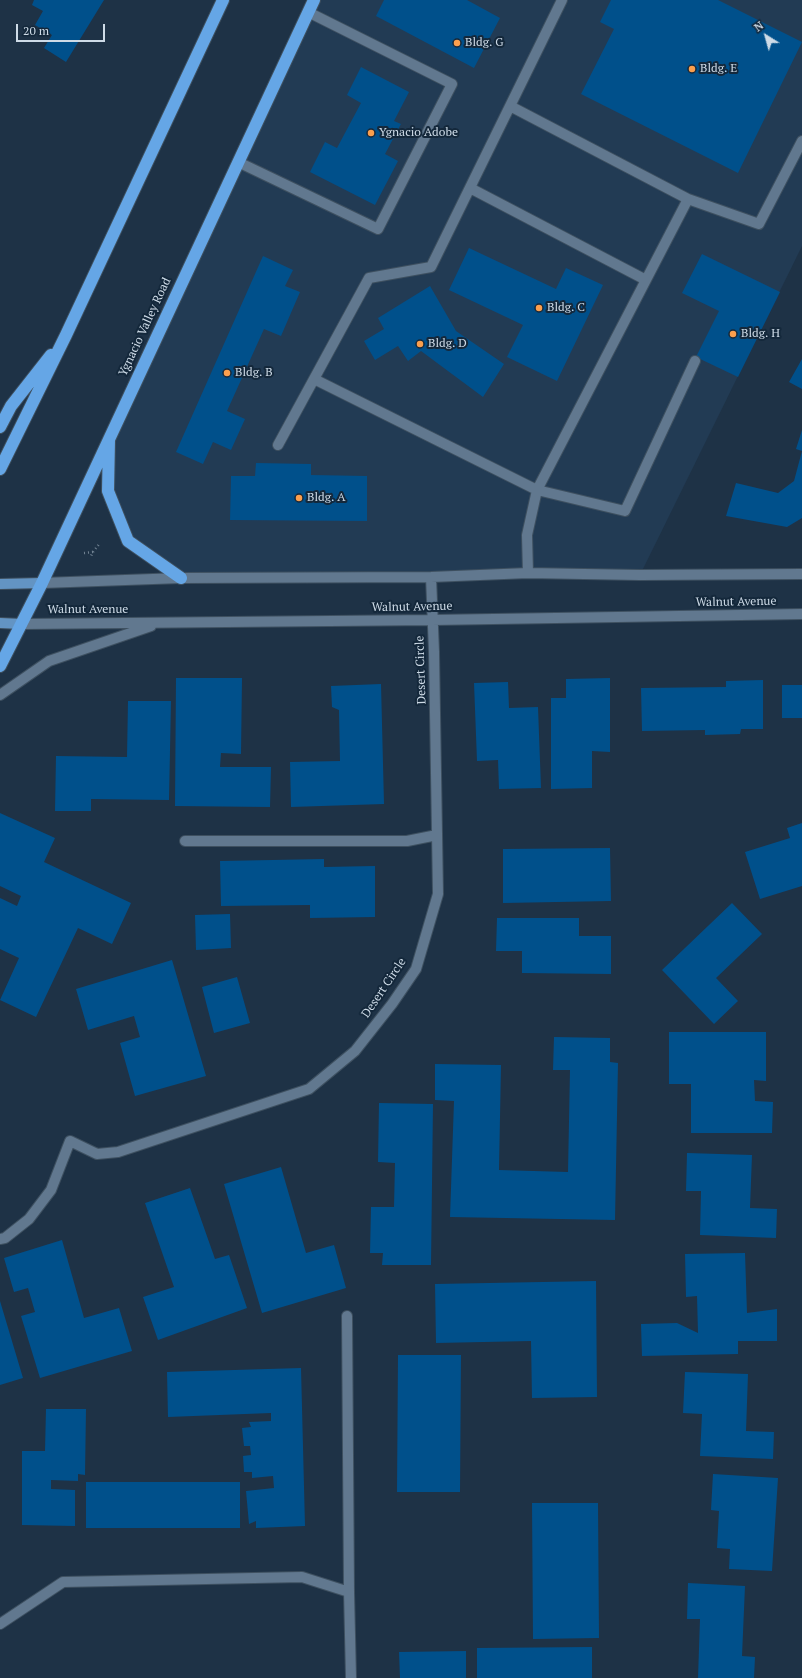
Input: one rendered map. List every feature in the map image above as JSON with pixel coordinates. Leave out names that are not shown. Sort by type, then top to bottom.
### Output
[{"type":"highway","points":[[0,470],[66,335],[223,0]]},
{"type":"highway","name":"Ygnacio Valley Road","points":[[0,666],[42,583],[109,436],[314,0]]},
{"type":"highway","points":[[0,427],[11,406],[66,335]]},
{"type":"highway","points":[[109,436],[108,491],[128,541],[181,578]]},
{"type":"main road","points":[[0,584],[42,583]]},
{"type":"main road","points":[[0,623],[22,624]]},
{"type":"street","points":[[278,445],[370,278],[431,267],[560,1]]},
{"type":"street","points":[[238,162],[378,229],[452,84],[308,12]]},
{"type":"street","points":[[510,106],[688,198],[759,224],[802,141]]},
{"type":"street","points":[[470,188],[646,280]]},
{"type":"street","points":[[528,573],[527,535],[537,490],[688,198]]},
{"type":"street","points":[[314,379],[537,490],[625,511],[695,361]]},
{"type":"street","points":[[42,583],[181,578],[430,577],[528,573],[640,575],[802,574]]},
{"type":"street","name":"Desert Circle","points":[[0,1239],[5,1238],[29,1219],[48,1194],[70,1141],[97,1154],[118,1152],[309,1089],[355,1052],[392,1004],[416,969],[438,894],[430,577]]},
{"type":"street","name":"Walnut Avenue","points":[[22,624],[432,620],[802,614]]},
{"type":"street","points":[[0,695],[49,661],[160,622]]},
{"type":"street","points":[[185,841],[407,841],[437,834]]},
{"type":"street","points":[[346,1316],[351,1678]]},
{"type":"street","points":[[0,1622],[63,1582],[302,1577],[349,1592]]},
{"type":"path","points":[[90,558],[100,543]]},
{"type":"path","points":[[84,553],[93,552]]},
{"type":"shaded area","points":[[314,0],[802,0],[802,246],[640,575],[181,578],[128,541],[108,491],[109,436]]},
{"type":"building","points":[[34,0],[104,0],[66,62],[44,48],[52,35],[35,25],[43,11],[32,5]]},
{"type":"building","name":"Bldg. G","points":[[384,0],[467,0],[500,18],[474,68],[376,16]]},
{"type":"building","name":"Bldg. E","points":[[611,0],[718,0],[802,42],[738,173],[581,94],[614,29],[600,22]]},
{"type":"building","name":"Ygnacio Adobe","points":[[361,67],[409,92],[394,121],[401,124],[385,154],[398,161],[375,205],[310,172],[325,142],[337,148],[361,103],[347,95]]},
{"type":"building","name":"Bldg. C","points":[[469,248],[556,289],[566,268],[603,285],[557,381],[507,357],[523,325],[449,290]]},
{"type":"building","name":"Bldg. H","points":[[702,254],[780,292],[738,377],[696,357],[719,311],[682,293]]},
{"type":"building","name":"Bldg. B","points":[[263,256],[293,270],[285,286],[300,292],[281,336],[264,329],[227,411],[245,419],[231,450],[213,442],[203,464],[176,452]]},
{"type":"building","name":"Bldg. D","points":[[430,286],[456,331],[504,364],[483,397],[421,351],[408,361],[398,346],[375,360],[364,341],[384,329],[378,318]]},
{"type":"building","points":[[802,359],[802,389],[789,382]]},
{"type":"building","points":[[802,430],[802,451],[796,449]]},
{"type":"building","points":[[802,451],[802,518],[787,527],[726,516],[736,483],[778,493],[794,481]]},
{"type":"building","name":"Bldg. A","points":[[256,463],[311,464],[311,475],[367,476],[367,521],[230,520],[231,476],[255,476]]},
{"type":"building","points":[[176,678],[242,678],[241,754],[221,753],[220,767],[271,767],[270,807],[175,806]]},
{"type":"building","points":[[610,678],[610,752],[592,751],[592,788],[551,789],[551,698],[566,698],[566,679]]},
{"type":"building","points":[[763,680],[763,729],[741,729],[740,734],[705,735],[705,730],[642,731],[641,688],[726,687],[726,681]]},
{"type":"building","points":[[508,682],[509,708],[538,707],[541,788],[499,789],[498,760],[477,761],[474,683]]},
{"type":"building","points":[[381,684],[384,804],[291,807],[290,762],[340,761],[339,710],[332,707],[331,686]]},
{"type":"building","points":[[782,685],[802,685],[802,718],[782,718]]},
{"type":"building","points":[[128,701],[171,701],[169,800],[91,799],[91,811],[55,811],[56,756],[127,757]]},
{"type":"building","points":[[0,813],[55,838],[44,862],[131,903],[112,944],[78,928],[36,1017],[0,1000],[19,958],[0,949],[0,898],[17,906],[21,896],[0,886]]},
{"type":"building","points":[[802,823],[802,886],[760,899],[745,852],[790,838],[787,828]]},
{"type":"building","points":[[610,848],[611,901],[503,903],[503,849]]},
{"type":"building","points":[[324,859],[324,867],[375,866],[375,917],[310,918],[310,905],[221,906],[220,861]]},
{"type":"building","points":[[732,903],[762,934],[716,978],[738,1001],[714,1024],[662,970]]},
{"type":"building","points":[[230,914],[231,948],[196,950],[195,915]]},
{"type":"building","points":[[497,918],[579,918],[579,936],[611,936],[611,974],[522,973],[522,951],[496,951]]},
{"type":"building","points":[[172,960],[206,1076],[135,1096],[120,1043],[140,1037],[134,1016],[88,1030],[76,989]]},
{"type":"building","points":[[237,977],[250,1023],[214,1033],[202,987]]},
{"type":"building","points":[[669,1032],[766,1032],[766,1081],[754,1080],[755,1101],[773,1102],[772,1133],[691,1133],[691,1084],[669,1084]]},
{"type":"building","points":[[554,1037],[610,1038],[610,1062],[618,1063],[615,1220],[450,1217],[454,1101],[435,1100],[435,1064],[501,1065],[499,1170],[568,1172],[570,1070],[553,1070]]},
{"type":"building","points":[[379,1103],[433,1104],[431,1265],[382,1265],[383,1253],[370,1253],[371,1207],[394,1207],[395,1163],[378,1162]]},
{"type":"building","points":[[687,1153],[752,1155],[750,1208],[777,1209],[776,1238],[700,1235],[701,1191],[686,1191]]},
{"type":"building","points":[[281,1167],[306,1253],[334,1245],[346,1288],[262,1313],[224,1184]]},
{"type":"building","points":[[190,1188],[215,1259],[229,1255],[247,1308],[158,1340],[143,1297],[174,1287],[145,1203]]},
{"type":"building","points":[[62,1240],[84,1318],[119,1308],[132,1351],[40,1378],[21,1316],[35,1312],[28,1288],[14,1292],[4,1258]]},
{"type":"building","points":[[745,1253],[747,1313],[777,1309],[777,1341],[738,1341],[738,1354],[642,1356],[641,1324],[677,1323],[698,1333],[697,1296],[686,1297],[685,1254]]},
{"type":"building","points":[[596,1281],[597,1397],[532,1398],[531,1341],[436,1343],[435,1284]]},
{"type":"building","points":[[0,1301],[23,1378],[0,1385]]},
{"type":"building","points":[[398,1355],[461,1355],[460,1492],[397,1492]]},
{"type":"building","points":[[301,1368],[305,1526],[256,1528],[256,1521],[249,1524],[246,1491],[274,1488],[273,1476],[252,1478],[252,1472],[244,1472],[243,1456],[251,1455],[250,1446],[244,1446],[242,1428],[251,1427],[249,1422],[271,1421],[271,1413],[168,1417],[167,1372]]},
{"type":"building","points":[[685,1372],[748,1374],[746,1431],[774,1432],[773,1459],[700,1456],[702,1414],[683,1413]]},
{"type":"building","points":[[46,1409],[86,1409],[85,1475],[78,1474],[78,1481],[51,1480],[51,1489],[75,1490],[75,1526],[22,1525],[22,1451],[45,1451]]},
{"type":"building","points":[[713,1474],[778,1478],[772,1571],[729,1569],[730,1549],[717,1548],[719,1511],[711,1510]]},
{"type":"building","points":[[86,1482],[240,1482],[240,1528],[86,1528]]},
{"type":"building","points":[[532,1503],[598,1503],[599,1638],[533,1639]]},
{"type":"building","points":[[688,1583],[745,1586],[742,1656],[755,1657],[754,1678],[698,1678],[700,1619],[687,1619]]},
{"type":"building","points":[[592,1647],[592,1678],[477,1678],[477,1648]]},
{"type":"building","points":[[466,1651],[466,1678],[400,1678],[399,1652]]},
{"type":"place","name":"Bldg. G","points":[[457,43]]},
{"type":"place","name":"Bldg. E","points":[[692,69]]},
{"type":"place","name":"Ygnacio Adobe","points":[[371,133]]},
{"type":"place","name":"Bldg. C","points":[[539,308]]},
{"type":"place","name":"Bldg. H","points":[[733,334]]},
{"type":"place","name":"Bldg. D","points":[[420,344]]},
{"type":"place","name":"Bldg. B","points":[[227,373]]},
{"type":"place","name":"Bldg. A","points":[[299,498]]}]
